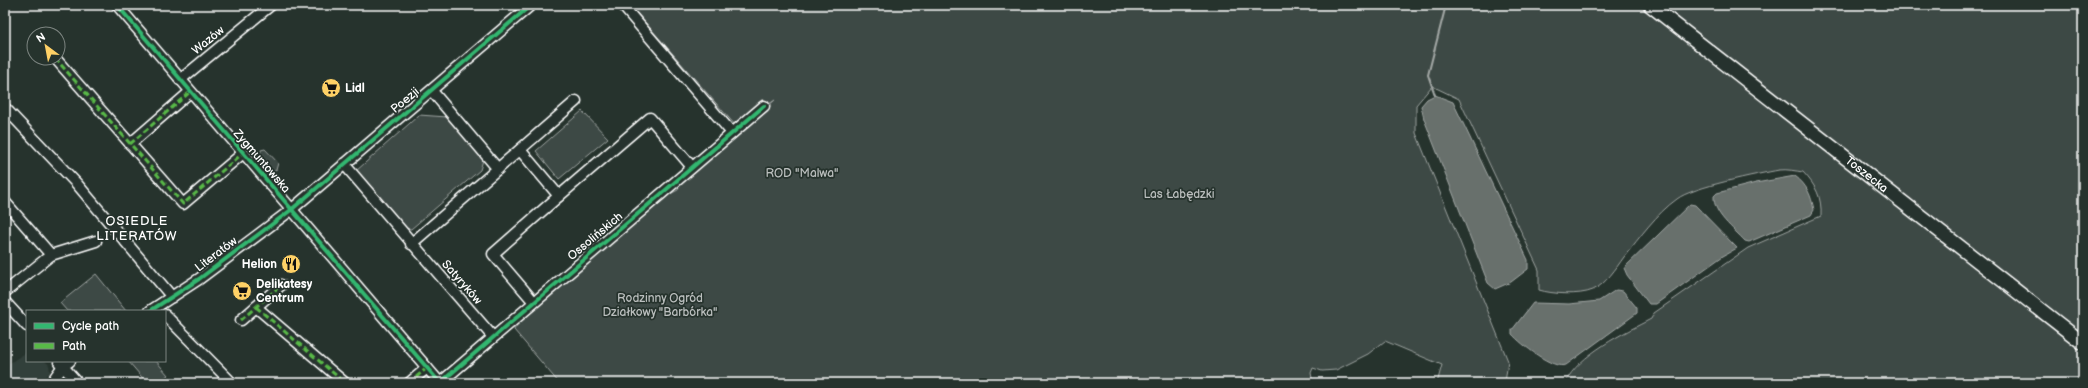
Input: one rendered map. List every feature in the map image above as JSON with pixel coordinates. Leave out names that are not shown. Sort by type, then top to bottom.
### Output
[{"type":"main road","name":"Toszecka","points":[[1650,5],[2083,343]]},
{"type":"street","name":"Zygmuntowska","points":[[117,5],[242,154],[440,383]]},
{"type":"street","name":"Wazów","points":[[180,80],[271,5]]},
{"type":"street","name":"Poezji","points":[[291,210],[531,5]]},
{"type":"street","points":[[622,5],[732,133]]},
{"type":"street","name":"Zygmuntowska","points":[[62,66],[183,204],[242,154]]},
{"type":"street","points":[[432,91],[498,169]]},
{"type":"street","points":[[130,144],[190,92]]},
{"type":"street","points":[[411,244],[576,101]]},
{"type":"street","name":"Ossolińskich","points":[[440,383],[764,106]]},
{"type":"street","points":[[5,108],[77,184],[172,297]]},
{"type":"street","points":[[534,302],[493,254],[650,118],[692,167]]},
{"type":"street","points":[[520,150],[559,196]]},
{"type":"street","name":"Satyryków","points":[[344,164],[411,244],[493,337]]},
{"type":"street","points":[[5,202],[50,255]]},
{"type":"street","name":"Literatów","points":[[156,310],[291,210]]},
{"type":"street","points":[[5,292],[50,255],[96,241]]},
{"type":"street","points":[[241,320],[281,285]]},
{"type":"street","points":[[5,302],[26,325]]},
{"type":"street","points":[[256,307],[345,383]]},
{"type":"street","points":[[166,316],[232,383]]},
{"type":"street","points":[[51,383],[64,363],[78,383]]},
{"type":"street","points":[[409,383],[427,368]]},
{"type":"shaded area","points":[[1435,95],[1453,102],[1528,260],[1528,269],[1511,282],[1495,289],[1488,283],[1424,119],[1421,106],[1427,99]]},
{"type":"shaded area","points":[[1795,176],[1803,183],[1810,195],[1814,210],[1811,215],[1749,242],[1745,241],[1725,221],[1717,209],[1714,196],[1717,193],[1756,183]]},
{"type":"shaded area","points":[[1690,204],[1695,205],[1737,248],[1723,256],[1656,304],[1649,304],[1627,275],[1624,268]]},
{"type":"shaded area","points":[[1616,290],[1623,291],[1637,308],[1637,313],[1566,365],[1560,366],[1546,360],[1522,344],[1512,334],[1512,330],[1533,303],[1569,304],[1599,301]]},
{"type":"shaded area","points":[[26,353],[26,362],[46,362],[49,365],[50,372],[41,383],[5,383],[5,366]]},
{"type":"green space","name":"Las Łabędzki","points":[[630,5],[2083,5],[2083,383],[1565,383],[1572,372],[1581,363],[1603,345],[1651,319],[1654,313],[1748,248],[1821,216],[1819,197],[1815,187],[1803,172],[1779,170],[1741,178],[1685,194],[1669,205],[1655,219],[1610,275],[1598,287],[1587,292],[1573,294],[1551,293],[1539,290],[1539,270],[1459,99],[1432,86],[1416,105],[1416,133],[1508,361],[1505,383],[1437,383],[1442,365],[1385,341],[1368,354],[1336,370],[1322,371],[1313,368],[1311,373],[1313,383],[559,383],[514,330],[517,324],[670,194],[678,190],[679,184],[775,100],[736,126]]},
{"type":"green space","points":[[582,111],[608,138],[559,179],[536,151]]},
{"type":"green space","points":[[419,115],[447,117],[483,160],[480,170],[411,229],[405,228],[356,171]]},
{"type":"green space","points":[[265,149],[278,163],[276,170],[269,176],[258,161],[261,150]]},
{"type":"green space","points":[[96,274],[125,310],[66,310],[60,303]]},
{"type":"green space","points":[[129,362],[157,362],[168,375],[158,383],[147,383]]},
{"type":"waterway","points":[[1435,95],[1428,75],[1446,5]]},
{"type":"marked path","points":[[62,66],[183,204],[242,154]]},
{"type":"marked path","points":[[130,144],[190,92]]},
{"type":"marked path","points":[[241,320],[281,285]]},
{"type":"marked path","points":[[256,307],[345,383]]},
{"type":"marked path","points":[[409,383],[427,368]]},
{"type":"cycle path","points":[[117,5],[440,383]]},
{"type":"cycle path","points":[[152,310],[199,279],[291,210],[531,5]]},
{"type":"cycle path","points":[[440,383],[764,106]]},
{"type":"place","name":"Lidl","points":[[331,88]]},
{"type":"place","name":"Helion","points":[[291,264]]},
{"type":"place","name":"Delikatesy Centrum","points":[[242,291]]},
{"type":"district","name":"OSIEDLE LITERATÓW","points":[[137,228]]},
{"type":"park label","name":"ROD \"Malwa\"","points":[[802,173]]},
{"type":"park label","name":"Rodzinny Ogród Działkowy \"Barbórka\"","points":[[660,305]]}]
